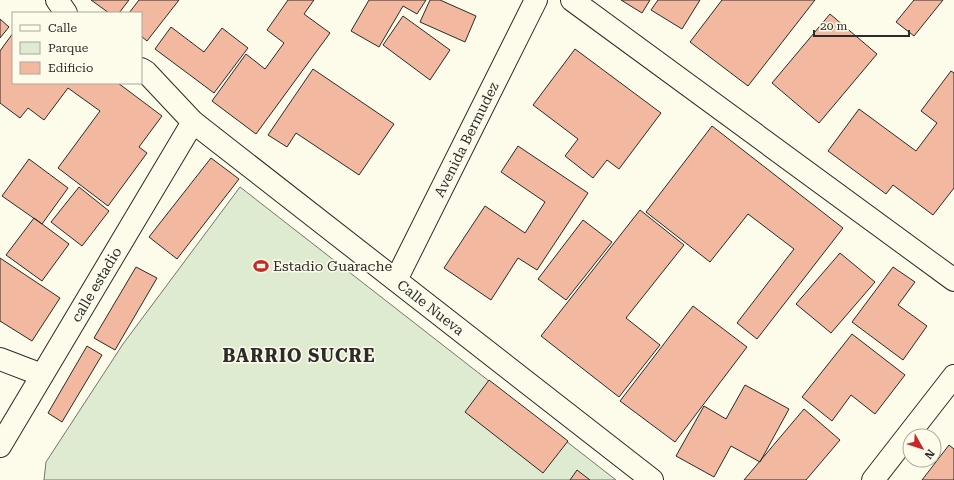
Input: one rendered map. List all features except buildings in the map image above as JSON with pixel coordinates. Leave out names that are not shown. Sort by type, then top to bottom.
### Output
[{"type":"street","points":[[56,0],[65,12]]},
{"type":"street","name":"Avenida Bermudez","points":[[396,280],[536,0]]},
{"type":"street","points":[[572,0],[954,280]]},
{"type":"street","name":"Calle Nueva","points":[[142,70],[193,122],[652,480]]},
{"type":"street","name":"calle estadio","points":[[0,446],[193,122]]},
{"type":"street","points":[[0,359],[42,375]]},
{"type":"street","points":[[873,480],[954,376]]},
{"type":"green space","name":"Estadio Guarache","points":[[240,187],[616,480],[44,480],[46,462],[123,344]]},
{"type":"place","name":"Estadio Guarache","points":[[261,266]]},
{"type":"district","name":"BARRIO SUCRE","points":[[299,356]]}]
